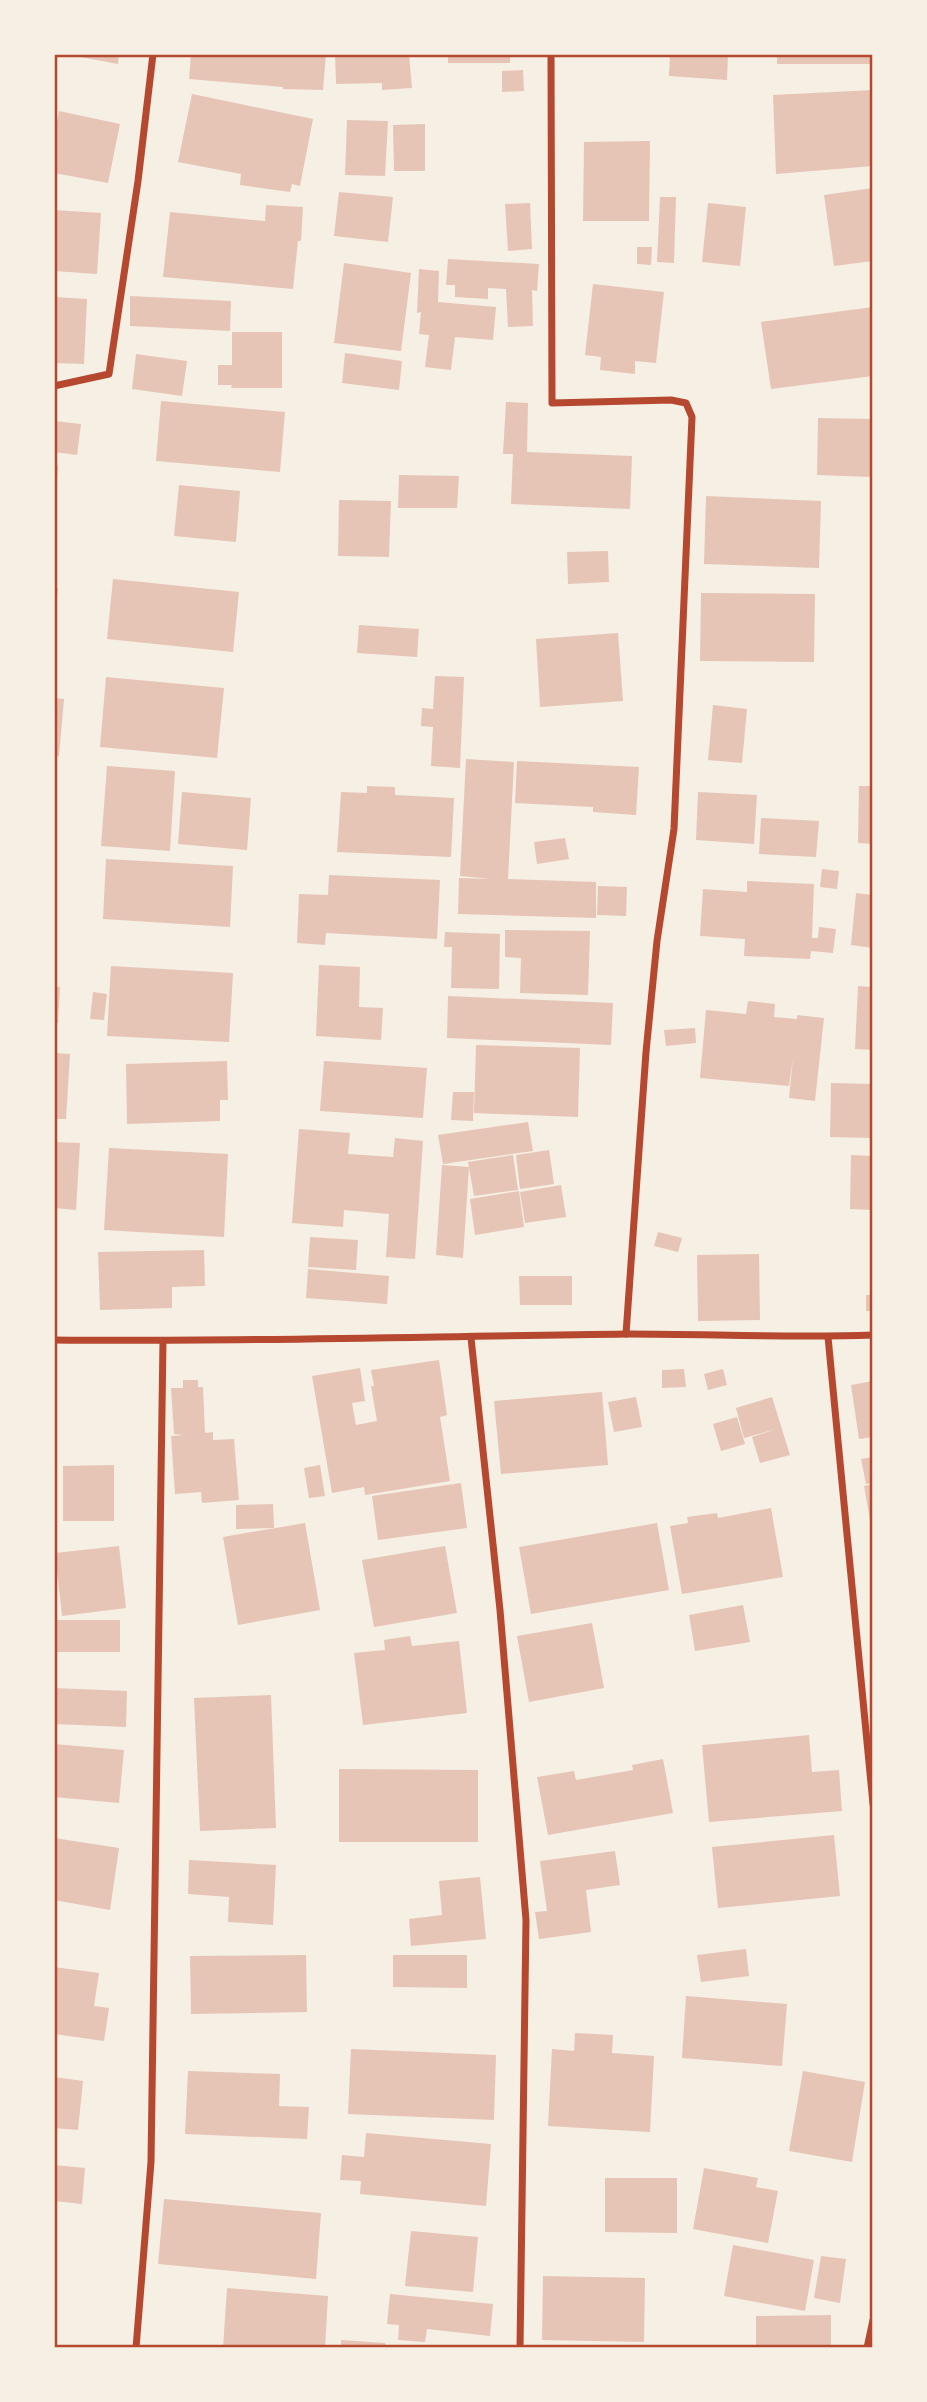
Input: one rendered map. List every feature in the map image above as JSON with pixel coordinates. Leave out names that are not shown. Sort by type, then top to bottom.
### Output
[{"type":"street","points":[[54,386],[109,374],[138,181],[153,54]]},
{"type":"street","points":[[551,54],[552,403],[671,400],[687,403],[692,417],[674,829],[651,996],[626,1334]]},
{"type":"street","points":[[54,1340],[471,1338],[626,1334],[873,1335]]},
{"type":"street","points":[[828,1336],[873,1804]]},
{"type":"street","points":[[471,1338],[500,1610],[526,1920],[520,2348]]},
{"type":"street","points":[[136,2348],[151,2162],[163,1341]]},
{"type":"street","points":[[867,2348],[873,2320]]},
{"type":"building","points":[[64,54],[119,54],[118,64]]},
{"type":"building","points":[[191,54],[326,54],[323,90],[283,89],[189,79]]},
{"type":"building","points":[[335,54],[409,54],[412,88],[382,90],[382,83],[336,84]]},
{"type":"building","points":[[448,54],[510,54],[510,63],[448,63]]},
{"type":"building","points":[[670,54],[728,54],[727,80],[669,76]]},
{"type":"building","points":[[777,54],[873,54],[873,64],[777,64]]},
{"type":"building","points":[[523,70],[524,91],[502,92],[502,71]]},
{"type":"building","points":[[873,90],[873,166],[776,174],[773,95]]},
{"type":"building","points":[[192,94],[313,119],[300,186],[292,184],[290,192],[240,185],[241,174],[178,162]]},
{"type":"building","points":[[59,111],[120,124],[108,183],[54,173],[54,138]]},
{"type":"building","points":[[347,120],[388,121],[385,176],[345,175]]},
{"type":"building","points":[[425,124],[425,171],[394,171],[393,125]]},
{"type":"building","points":[[650,141],[649,221],[583,221],[584,142]]},
{"type":"building","points":[[873,188],[873,261],[834,266],[824,195]]},
{"type":"building","points":[[339,192],[393,197],[388,242],[334,236]]},
{"type":"building","points":[[660,197],[676,197],[674,263],[657,262]]},
{"type":"building","points":[[530,203],[532,249],[508,251],[505,204]]},
{"type":"building","points":[[708,203],[746,207],[740,266],[702,262]]},
{"type":"building","points":[[266,205],[303,207],[301,241],[298,241],[293,289],[163,277],[170,212],[265,221]]},
{"type":"building","points":[[54,210],[101,213],[97,274],[54,271]]},
{"type":"building","points":[[637,247],[652,247],[651,265],[637,264]]},
{"type":"building","points":[[448,259],[539,264],[537,291],[532,290],[533,326],[508,327],[506,289],[488,288],[488,299],[455,297],[455,285],[446,285]]},
{"type":"building","points":[[344,263],[411,273],[401,351],[334,343]]},
{"type":"building","points":[[419,269],[439,271],[438,302],[496,307],[493,340],[455,337],[451,370],[425,367],[429,335],[419,334]]},
{"type":"building","points":[[593,284],[664,292],[656,363],[635,361],[635,374],[600,370],[601,357],[585,355]]},
{"type":"building","points":[[130,296],[231,301],[230,331],[130,326]]},
{"type":"building","points":[[54,297],[87,299],[84,364],[54,363]]},
{"type":"building","points":[[873,307],[873,376],[771,389],[761,322]]},
{"type":"building","points":[[232,332],[282,332],[282,388],[231,388],[232,385],[218,385],[218,365],[232,365]]},
{"type":"building","points":[[345,353],[402,361],[399,390],[342,383]]},
{"type":"building","points":[[136,354],[187,361],[182,396],[132,389]]},
{"type":"building","points":[[161,401],[285,412],[280,472],[156,461]]},
{"type":"building","points":[[506,402],[528,403],[527,452],[632,456],[630,509],[511,504],[513,454],[503,454]]},
{"type":"building","points":[[818,418],[873,419],[873,477],[817,475]]},
{"type":"building","points":[[54,421],[81,424],[77,455],[54,452]]},
{"type":"building","points":[[54,466],[58,466],[56,498],[54,497]]},
{"type":"building","points":[[399,475],[459,476],[457,508],[398,508]]},
{"type":"building","points":[[179,485],[240,491],[236,542],[174,536]]},
{"type":"building","points":[[706,496],[821,501],[819,568],[704,564]]},
{"type":"building","points":[[339,500],[391,501],[389,557],[338,556]]},
{"type":"building","points":[[608,551],[609,582],[568,584],[567,552]]},
{"type":"building","points":[[113,579],[239,592],[233,652],[107,639]]},
{"type":"building","points":[[54,587],[58,588],[56,609],[54,609]]},
{"type":"building","points":[[701,593],[815,594],[814,662],[700,661]]},
{"type":"building","points":[[359,625],[419,629],[417,657],[357,653]]},
{"type":"building","points":[[618,633],[623,701],[540,707],[536,639]]},
{"type":"building","points":[[435,676],[464,677],[460,768],[431,766],[433,727],[421,726],[422,708],[433,709]]},
{"type":"building","points":[[106,677],[224,688],[217,758],[100,747]]},
{"type":"building","points":[[54,698],[64,699],[59,756],[54,755]]},
{"type":"building","points":[[713,705],[747,709],[742,763],[708,760]]},
{"type":"building","points":[[466,759],[514,762],[508,879],[596,882],[596,918],[458,914],[459,878],[491,879],[460,876]]},
{"type":"building","points":[[517,761],[639,767],[636,815],[593,812],[593,807],[515,803]]},
{"type":"building","points":[[107,766],[175,771],[170,851],[101,846]]},
{"type":"building","points":[[367,786],[395,787],[395,795],[454,798],[451,857],[337,852],[341,792],[367,793]]},
{"type":"building","points":[[859,786],[873,786],[873,844],[858,843]]},
{"type":"building","points":[[182,792],[251,798],[247,850],[178,844]]},
{"type":"building","points":[[698,792],[757,795],[754,844],[696,840]]},
{"type":"building","points":[[761,818],[819,821],[816,857],[759,854]]},
{"type":"building","points":[[565,838],[569,859],[537,864],[534,842]]},
{"type":"building","points":[[106,859],[233,866],[230,927],[103,919]]},
{"type":"building","points":[[822,869],[839,871],[837,889],[820,887]]},
{"type":"building","points":[[329,875],[440,880],[437,939],[326,933],[325,945],[297,943],[299,894],[328,895]]},
{"type":"building","points":[[747,881],[814,884],[812,938],[818,938],[819,927],[836,929],[833,953],[811,951],[810,959],[744,956],[745,939],[700,936],[703,889],[747,892]]},
{"type":"building","points":[[598,886],[627,887],[626,916],[597,915]]},
{"type":"building","points":[[856,893],[873,895],[873,948],[851,945]]},
{"type":"building","points":[[505,930],[590,931],[588,995],[520,993],[521,958],[505,957]]},
{"type":"building","points":[[445,932],[500,934],[499,989],[451,988],[452,947],[444,947]]},
{"type":"building","points":[[319,965],[360,967],[359,1007],[383,1008],[381,1040],[316,1036]]},
{"type":"building","points":[[111,966],[233,973],[229,1042],[107,1036]]},
{"type":"building","points":[[858,986],[873,987],[873,1050],[855,1049]]},
{"type":"building","points":[[54,987],[60,987],[58,1023],[54,1023]]},
{"type":"building","points":[[93,992],[107,994],[104,1020],[90,1019]]},
{"type":"building","points":[[448,996],[613,1003],[611,1045],[447,1038]]},
{"type":"building","points":[[748,1001],[775,1004],[774,1017],[797,1019],[797,1015],[824,1018],[815,1101],[789,1098],[793,1058],[789,1086],[700,1078],[706,1010],[746,1014]]},
{"type":"building","points":[[695,1028],[696,1043],[666,1046],[664,1030]]},
{"type":"building","points":[[476,1045],[580,1048],[578,1117],[474,1113]]},
{"type":"building","points":[[54,1053],[70,1054],[66,1119],[54,1119]]},
{"type":"building","points":[[227,1061],[228,1100],[220,1100],[220,1121],[127,1124],[126,1064]]},
{"type":"building","points":[[324,1061],[427,1068],[423,1118],[320,1111]]},
{"type":"building","points":[[831,1083],[873,1084],[873,1138],[830,1137]]},
{"type":"building","points":[[453,1092],[474,1092],[473,1121],[451,1120]]},
{"type":"building","points":[[528,1122],[533,1151],[443,1164],[438,1135]]},
{"type":"building","points":[[299,1129],[350,1133],[348,1154],[393,1157],[395,1138],[423,1141],[415,1259],[386,1257],[389,1214],[344,1210],[343,1227],[292,1223]]},
{"type":"building","points":[[54,1142],[80,1143],[76,1210],[54,1208]]},
{"type":"building","points":[[109,1148],[228,1154],[224,1237],[104,1230]]},
{"type":"building","points":[[549,1150],[554,1184],[520,1189],[516,1155]]},
{"type":"building","points":[[513,1155],[518,1190],[474,1196],[468,1162]]},
{"type":"building","points":[[851,1155],[873,1156],[873,1210],[850,1209]]},
{"type":"building","points":[[442,1165],[469,1167],[463,1258],[436,1255]]},
{"type":"building","points":[[561,1185],[566,1217],[525,1223],[520,1192]]},
{"type":"building","points":[[519,1191],[524,1227],[475,1235],[470,1199]]},
{"type":"building","points":[[658,1232],[682,1238],[678,1252],[654,1246]]},
{"type":"building","points":[[310,1237],[358,1240],[356,1270],[308,1267]]},
{"type":"building","points":[[204,1250],[205,1286],[172,1287],[172,1308],[100,1310],[98,1252]]},
{"type":"building","points":[[759,1254],[760,1320],[698,1321],[697,1255]]},
{"type":"building","points":[[308,1269],[389,1276],[387,1304],[306,1298]]},
{"type":"building","points":[[519,1276],[572,1276],[572,1305],[520,1305]]},
{"type":"building","points":[[866,1295],[873,1295],[873,1311],[866,1311]]},
{"type":"building","points":[[439,1360],[447,1415],[440,1417],[450,1481],[365,1495],[364,1487],[332,1493],[312,1376],[360,1368],[365,1401],[352,1403],[356,1425],[377,1421],[371,1370]]},
{"type":"building","points":[[684,1369],[686,1387],[662,1388],[662,1370]]},
{"type":"building","points":[[723,1369],[727,1385],[708,1390],[704,1374]]},
{"type":"building","points":[[183,1380],[198,1380],[198,1387],[203,1387],[205,1433],[213,1432],[213,1440],[234,1439],[239,1500],[202,1503],[201,1492],[175,1494],[171,1436],[184,1435],[174,1434],[171,1388],[183,1388]]},
{"type":"building","points":[[873,1381],[873,1437],[859,1439],[851,1385]]},
{"type":"building","points":[[602,1392],[608,1465],[501,1474],[494,1401]]},
{"type":"building","points":[[636,1397],[642,1427],[614,1432],[608,1402]]},
{"type":"building","points":[[772,1397],[790,1455],[760,1463],[752,1437],[776,1429],[744,1438],[736,1408]]},
{"type":"building","points":[[737,1417],[745,1444],[721,1451],[713,1424]]},
{"type":"building","points":[[873,1457],[873,1483],[866,1484],[861,1459]]},
{"type":"building","points":[[114,1465],[114,1521],[63,1521],[63,1466]]},
{"type":"building","points":[[320,1465],[325,1496],[309,1498],[304,1468]]},
{"type":"building","points":[[461,1483],[467,1528],[378,1540],[372,1496]]},
{"type":"building","points":[[873,1484],[873,1526],[871,1526],[864,1486]]},
{"type":"building","points":[[273,1504],[274,1528],[236,1529],[236,1505]]},
{"type":"building","points":[[771,1508],[783,1577],[682,1594],[670,1526],[688,1523],[687,1517],[717,1513],[718,1518]]},
{"type":"building","points":[[305,1523],[320,1610],[238,1625],[223,1537]]},
{"type":"building","points":[[657,1523],[669,1590],[531,1614],[519,1547]]},
{"type":"building","points":[[119,1546],[126,1608],[62,1616],[55,1553]]},
{"type":"building","points":[[445,1546],[457,1613],[374,1627],[362,1560]]},
{"type":"building","points":[[743,1605],[750,1642],[695,1651],[689,1615]]},
{"type":"building","points":[[54,1620],[120,1620],[120,1652],[54,1652]]},
{"type":"building","points":[[592,1623],[604,1688],[529,1702],[517,1636]]},
{"type":"building","points":[[410,1636],[412,1646],[459,1641],[467,1713],[363,1725],[354,1653],[385,1650],[384,1640]]},
{"type":"building","points":[[54,1688],[127,1691],[126,1727],[54,1724]]},
{"type":"building","points":[[271,1695],[276,1828],[200,1831],[194,1698]]},
{"type":"building","points":[[809,1735],[812,1772],[839,1770],[842,1811],[709,1822],[702,1745]]},
{"type":"building","points":[[54,1744],[124,1750],[119,1803],[54,1797]]},
{"type":"building","points":[[663,1759],[673,1813],[548,1835],[537,1777],[574,1771],[576,1780],[633,1770],[632,1765]]},
{"type":"building","points":[[339,1769],[478,1770],[478,1842],[339,1842]]},
{"type":"building","points":[[834,1835],[840,1896],[718,1908],[712,1847]]},
{"type":"building","points":[[54,1838],[119,1848],[110,1910],[54,1900]]},
{"type":"building","points":[[615,1851],[620,1885],[586,1890],[591,1932],[539,1939],[535,1912],[547,1911],[540,1861]]},
{"type":"building","points":[[189,1860],[276,1865],[273,1925],[228,1922],[229,1897],[188,1894]]},
{"type":"building","points":[[480,1877],[486,1939],[411,1946],[409,1919],[442,1915],[439,1881]]},
{"type":"building","points":[[746,1949],[749,1976],[701,1982],[697,1955]]},
{"type":"building","points":[[306,1955],[307,2012],[191,2014],[190,1956]]},
{"type":"building","points":[[393,1955],[467,1955],[467,1988],[393,1987]]},
{"type":"building","points":[[54,1967],[99,1973],[94,2006],[109,2008],[104,2041],[54,2034]]},
{"type":"building","points":[[686,1996],[787,2004],[782,2066],[682,2058]]},
{"type":"building","points":[[575,2033],[613,2035],[612,2053],[654,2056],[650,2132],[548,2126],[552,2049],[574,2051]]},
{"type":"building","points":[[351,2049],[496,2055],[494,2120],[348,2114]]},
{"type":"building","points":[[188,2071],[280,2074],[279,2106],[309,2107],[307,2139],[185,2134]]},
{"type":"building","points":[[803,2071],[865,2082],[852,2162],[789,2151]]},
{"type":"building","points":[[54,2077],[83,2081],[78,2130],[54,2128]]},
{"type":"building","points":[[366,2133],[491,2144],[486,2206],[360,2194],[361,2181],[340,2180],[342,2155],[364,2157]]},
{"type":"building","points":[[54,2165],[85,2168],[82,2204],[54,2201]]},
{"type":"building","points":[[704,2168],[758,2178],[756,2187],[778,2191],[768,2243],[693,2229]]},
{"type":"building","points":[[605,2178],[677,2178],[677,2233],[605,2232]]},
{"type":"building","points":[[164,2199],[321,2213],[316,2279],[158,2264]]},
{"type":"building","points":[[411,2231],[478,2237],[473,2292],[405,2286]]},
{"type":"building","points":[[733,2245],[814,2260],[805,2311],[724,2296]]},
{"type":"building","points":[[821,2256],[846,2259],[840,2303],[814,2298]]},
{"type":"building","points":[[543,2276],[645,2278],[644,2342],[542,2340]]},
{"type":"building","points":[[227,2288],[328,2296],[325,2348],[223,2348]]},
{"type":"building","points":[[390,2294],[493,2304],[490,2336],[427,2329],[425,2342],[398,2340],[399,2325],[387,2324]]},
{"type":"building","points":[[831,2315],[831,2348],[756,2348],[756,2316]]},
{"type":"building","points":[[341,2340],[385,2343],[385,2348],[341,2348]]}]
